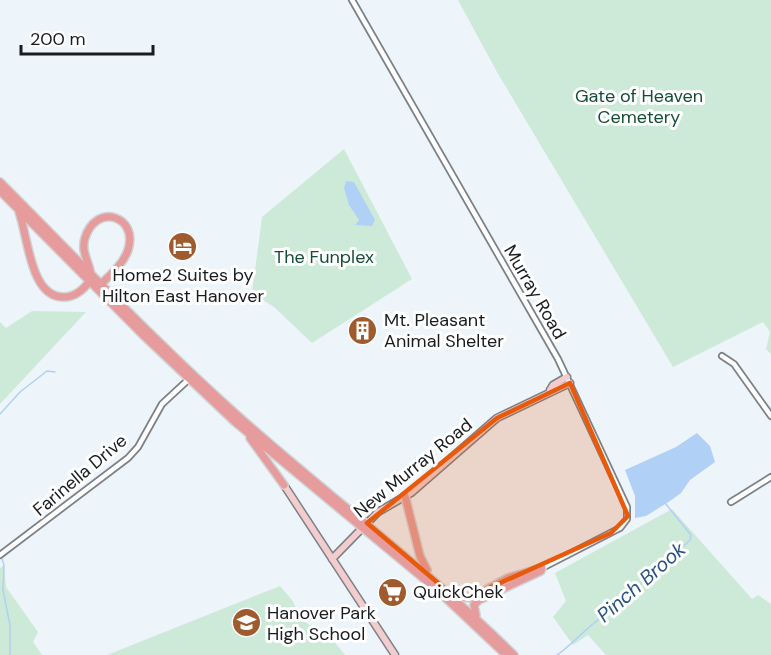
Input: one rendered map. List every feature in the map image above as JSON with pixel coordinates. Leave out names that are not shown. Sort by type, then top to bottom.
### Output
[{"type":"main road","points":[[0,182],[189,380],[241,426],[437,582],[514,655]]},
{"type":"main road","points":[[0,191],[90,277]]},
{"type":"main road","points":[[19,210],[37,278],[45,290],[58,297],[69,296],[79,292],[90,277]]},
{"type":"main road","points":[[90,277],[83,250],[87,232],[98,220],[106,217],[116,218],[128,231],[128,249],[120,264],[99,286]]},
{"type":"main road","points":[[99,286],[234,412],[441,593],[506,655]]},
{"type":"main road","points":[[241,426],[284,485]]},
{"type":"main road","points":[[405,496],[422,561],[437,582]]},
{"type":"main road","points":[[451,594],[471,598],[508,578],[542,568]]},
{"type":"main road","points":[[476,618],[474,608],[479,600],[541,571],[542,568]]},
{"type":"street","name":"Murray Road","points":[[352,0],[569,380],[627,507],[628,516],[620,528],[542,568]]},
{"type":"street","points":[[722,356],[734,364],[771,416]]},
{"type":"street","name":"Farinella Drive","points":[[0,555],[128,458],[138,447],[162,404],[189,380]]},
{"type":"street","name":"New Murray Road","points":[[332,559],[381,509],[405,496],[497,418],[569,380]]},
{"type":"street","points":[[731,502],[771,477]]},
{"type":"street","points":[[284,485],[395,655]]},
{"type":"highlighted area","points":[[570,383],[628,516],[611,533],[467,598],[451,594],[367,523],[497,418]]},
{"type":"green space","name":"Gate of Heaven Cemetery","points":[[458,0],[771,0],[771,354],[766,349],[770,332],[763,322],[673,367],[497,72]]},
{"type":"green space","name":"The Funplex","points":[[344,149],[412,279],[312,343],[274,307],[252,293],[262,217]]},
{"type":"green space","points":[[32,311],[86,312],[0,404],[0,322],[6,328]]},
{"type":"green space","points":[[672,509],[752,599],[758,595],[771,604],[771,655],[606,655],[588,635],[573,645],[553,617],[566,601],[555,573]]},
{"type":"green space","points":[[4,565],[6,587],[38,632],[33,642],[42,655],[0,655],[0,568]]},
{"type":"green space","name":"Hanover Park High School","points":[[280,586],[292,600],[301,618],[332,639],[345,655],[107,655]]},
{"type":"water","points":[[346,181],[354,182],[375,220],[372,226],[355,225],[359,220],[349,205],[344,188]]},
{"type":"water","points":[[697,433],[710,446],[715,462],[690,480],[681,493],[670,501],[646,516],[635,518],[635,496],[625,470],[676,447]]},
{"type":"waterway","points":[[0,414],[20,392],[47,371],[55,372]]},
{"type":"waterway","name":"Pinch Brook","points":[[557,655],[609,613],[690,540],[691,535],[665,503]]},
{"type":"waterway","points":[[2,559],[4,565],[3,590],[10,625],[10,655]]},
{"type":"place","name":"Home2 Suites by Hilton East Hanover","points":[[183,246]]},
{"type":"place","name":"Mt. Pleasant Animal Shelter","points":[[363,330]]},
{"type":"place","name":"QuickChek","points":[[392,592]]},
{"type":"place","name":"Hanover Park High School","points":[[246,623]]}]
